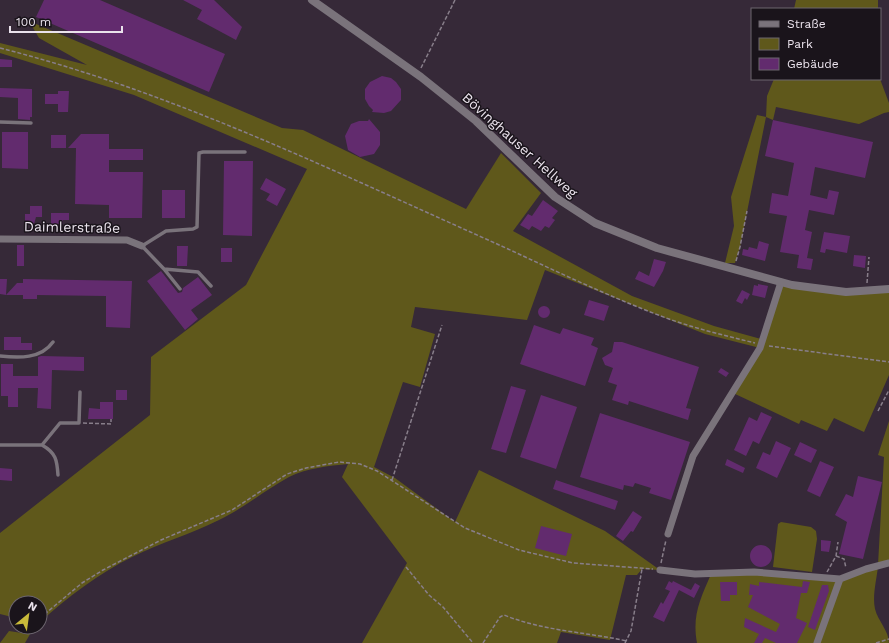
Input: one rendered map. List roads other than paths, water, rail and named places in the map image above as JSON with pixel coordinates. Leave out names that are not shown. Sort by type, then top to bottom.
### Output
[{"type":"street","name":"Bövinghauser Hellweg","points":[[312,0],[421,77],[476,121],[544,188],[579,214],[647,245],[781,282],[828,291],[867,291],[889,289]]},
{"type":"street","name":"Daimlerstraße","points":[[0,238],[127,240],[142,246]]},
{"type":"street","points":[[668,534],[693,456],[762,345],[781,282]]},
{"type":"street","points":[[660,570],[695,574],[754,572],[824,579],[840,579],[889,563]]},
{"type":"street","points":[[817,643],[840,579]]},
{"type":"lane","points":[[0,122],[31,122]]},
{"type":"lane","points":[[180,289],[164,269],[142,246],[166,231],[193,229],[197,227],[199,153],[245,152]]},
{"type":"lane","points":[[164,269],[198,272],[211,286]]},
{"type":"lane","points":[[0,356],[24,358],[48,349],[53,342]]},
{"type":"lane","points":[[42,445],[60,423],[79,423],[80,392]]},
{"type":"lane","points":[[0,445],[42,445],[54,453],[57,460],[58,475]]}]
